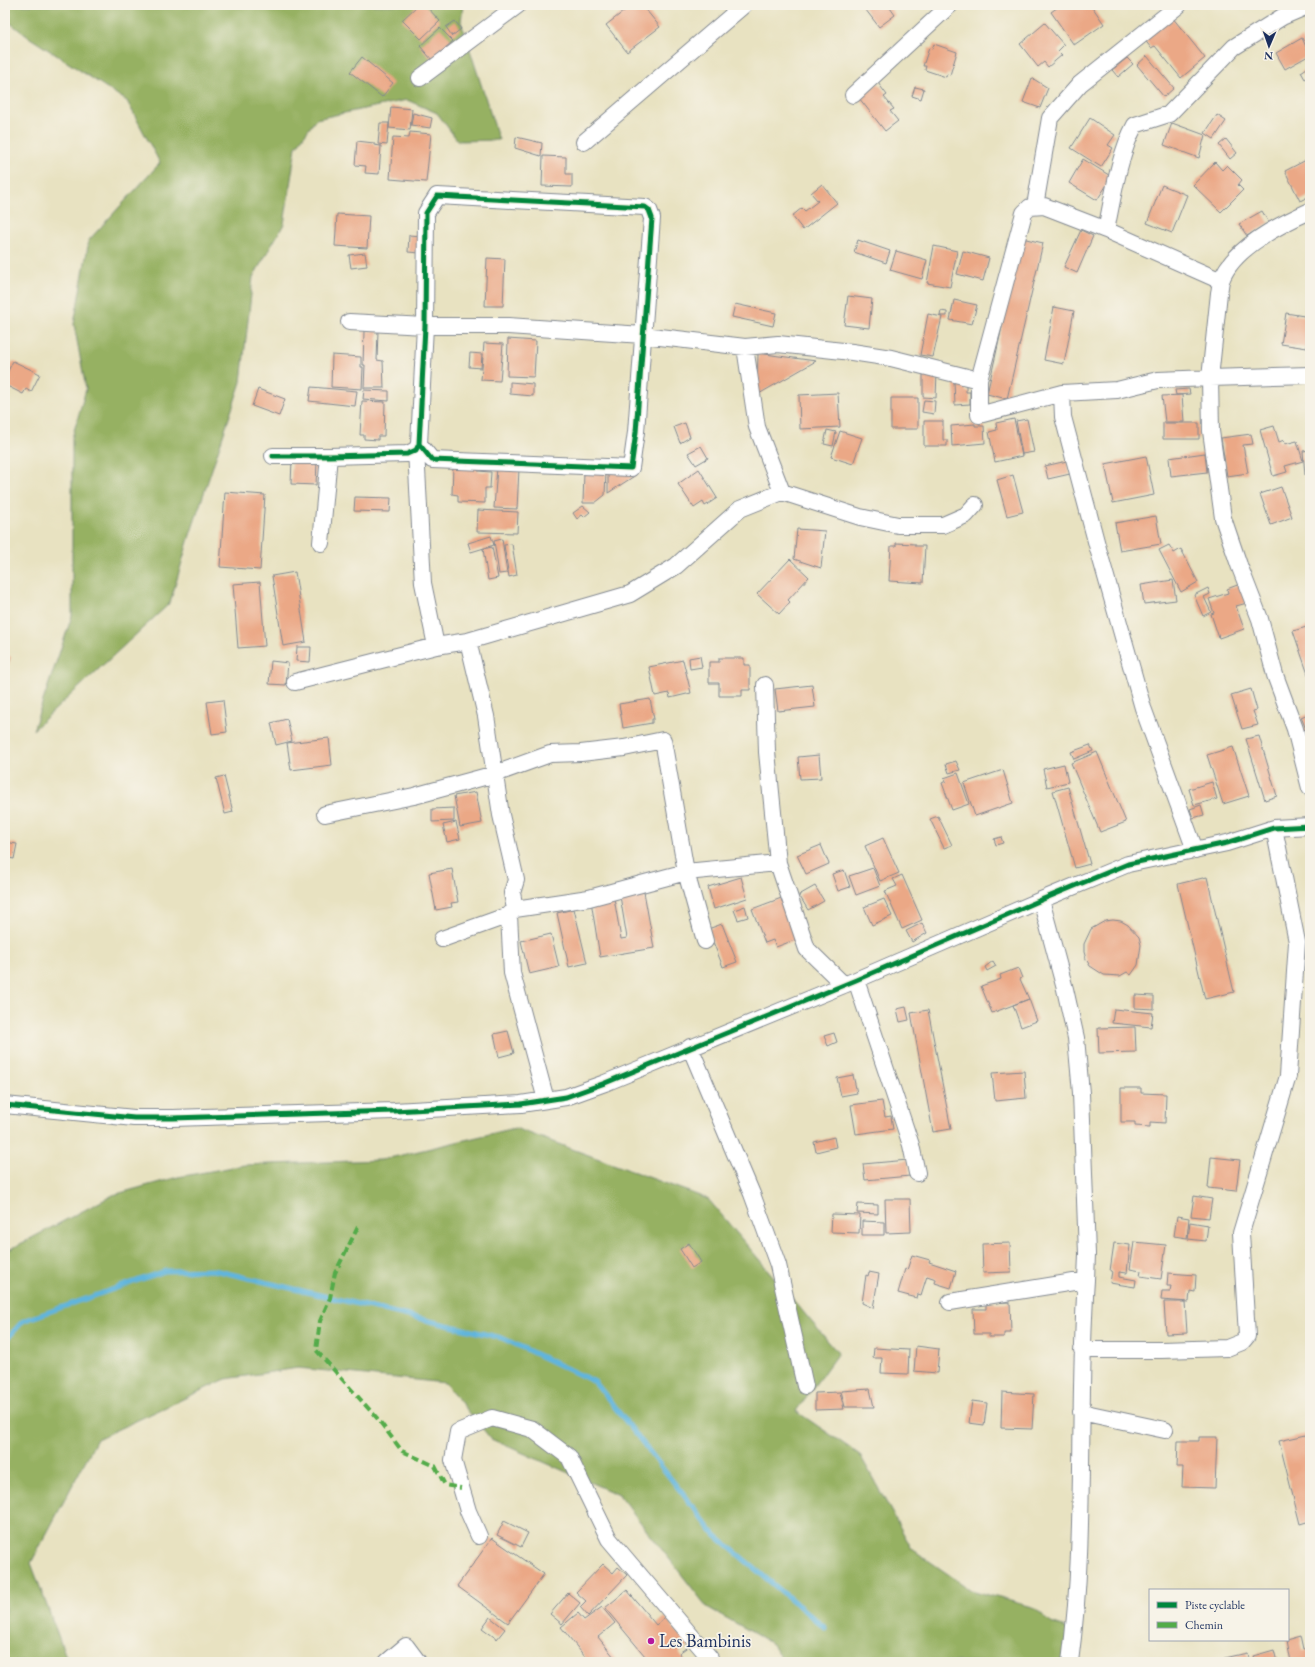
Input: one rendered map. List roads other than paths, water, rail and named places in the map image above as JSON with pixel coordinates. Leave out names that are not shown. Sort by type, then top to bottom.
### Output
[{"type":"street","points":[[420,78],[518,5]]},
{"type":"street","points":[[584,142],[744,5]]},
{"type":"street","points":[[853,95],[950,5]]},
{"type":"street","points":[[1035,206],[1050,118],[1080,84],[1179,5]]},
{"type":"street","points":[[1106,230],[1124,150],[1135,125],[1169,114],[1234,47],[1282,17],[1310,5]]},
{"type":"street","points":[[418,447],[432,460],[631,468],[636,432],[652,218],[649,210],[645,208],[513,199],[437,196],[426,213],[425,326],[418,447],[423,583],[436,646]]},
{"type":"street","points":[[1221,281],[1106,230],[1044,206],[1030,207],[1024,213],[979,380],[979,415],[1062,392],[1117,390],[1158,380],[1310,375]]},
{"type":"street","points":[[1310,211],[1266,233],[1235,259],[1221,281],[1210,378],[1211,431],[1223,518],[1260,619],[1275,675],[1295,729],[1310,788]]},
{"type":"street","points":[[349,322],[425,326],[508,326],[643,335],[745,346],[778,344],[852,352],[890,358],[979,380]]},
{"type":"street","points":[[745,346],[757,427],[782,492]]},
{"type":"street","points":[[1062,392],[1064,417],[1096,545],[1143,708],[1195,850]]},
{"type":"street","points":[[273,456],[408,454],[418,447]]},
{"type":"street","points":[[321,543],[328,456]]},
{"type":"street","points":[[295,682],[436,646],[468,641],[630,594],[676,566],[740,508],[782,492],[860,517],[898,525],[943,525],[966,515],[975,505]]},
{"type":"street","points":[[468,641],[486,716],[501,815],[516,880],[512,893],[512,972],[546,1100]]},
{"type":"street","points":[[765,685],[767,752],[778,864],[807,949],[850,982],[911,1145],[917,1173]]},
{"type":"street","points":[[325,814],[414,796],[495,774],[550,754],[581,753],[624,748],[663,740],[686,872],[705,940]]},
{"type":"street","points":[[5,1105],[134,1118],[173,1118],[394,1111],[521,1104],[566,1096],[599,1085],[850,982],[1128,864],[1227,843],[1274,828],[1310,826]]},
{"type":"street","points":[[1082,1350],[1227,1348],[1242,1342],[1247,1336],[1241,1233],[1288,1076],[1297,942],[1274,828]]},
{"type":"street","points":[[442,939],[512,912],[589,898],[686,872],[778,864]]},
{"type":"street","points":[[1041,900],[1065,989],[1076,1038],[1081,1093],[1088,1254],[1082,1350],[1081,1479],[1078,1562],[1074,1631],[1070,1662]]},
{"type":"street","points":[[690,1047],[752,1194],[778,1265],[805,1386]]},
{"type":"street","points":[[950,1302],[1086,1280]]},
{"type":"street","points":[[1081,1412],[1165,1430]]},
{"type":"street","points":[[479,1536],[468,1511],[453,1460],[458,1432],[492,1418],[532,1429],[569,1458],[609,1539],[710,1658],[709,1662]]},
{"type":"street","points":[[387,1662],[406,1646],[418,1662]]},
{"type":"waterway","points":[[5,1341],[23,1321],[165,1271],[214,1270],[502,1338],[595,1382],[715,1535],[825,1628]]},
{"type":"place","name":"Les Bambinis","points":[[651,1641]]}]
